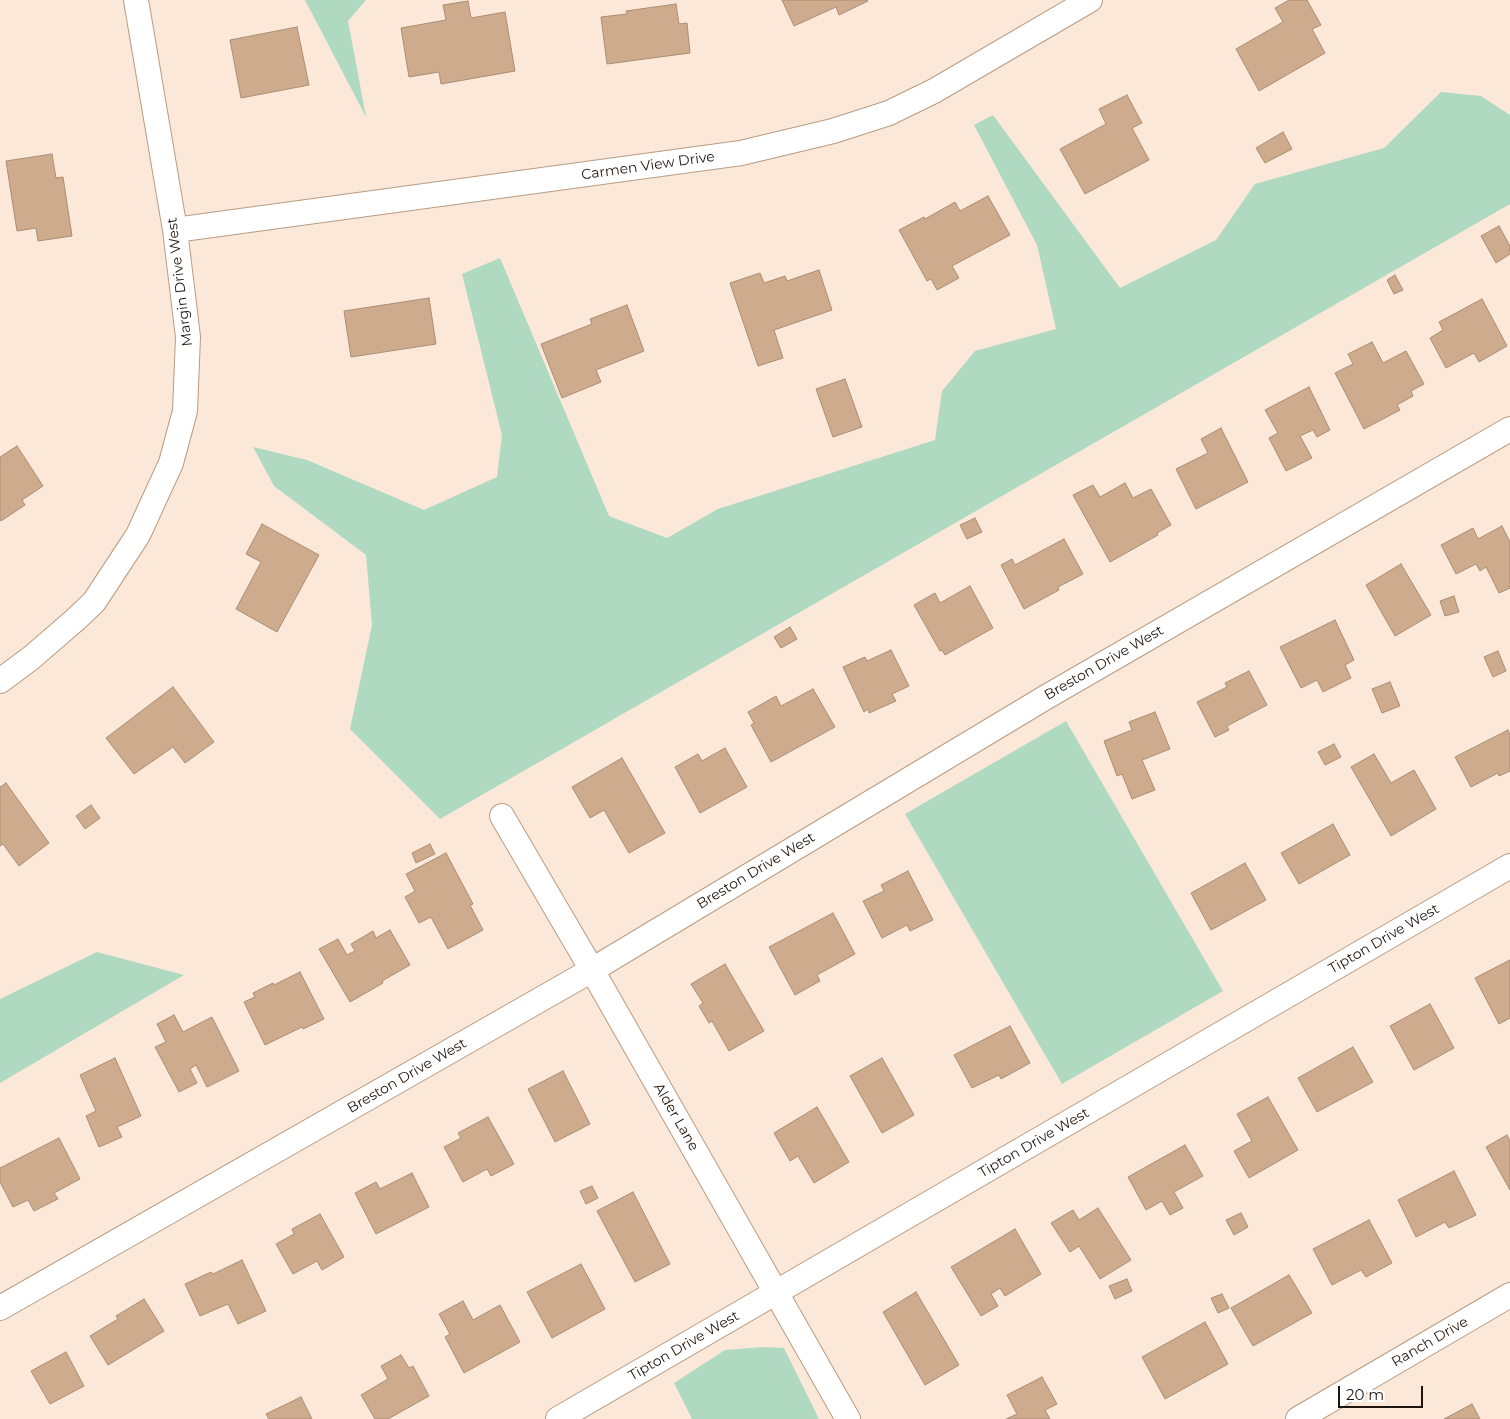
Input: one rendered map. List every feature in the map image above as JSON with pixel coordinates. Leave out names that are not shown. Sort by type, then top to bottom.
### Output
[{"type":"street","name":"Margin Drive West","points":[[0,681],[31,658],[94,602],[138,535],[171,463],[185,411],[188,338],[175,230],[136,0]]},
{"type":"street","name":"Carmen View Drive","points":[[175,230],[741,153],[832,131],[889,113],[934,91],[1090,0]]},
{"type":"street","name":"Breston Drive West","points":[[0,1308],[592,970],[1048,696],[1510,429]]},
{"type":"street","name":"Alder Lane","points":[[502,816],[848,1419]]},
{"type":"street","name":"Tipton Drive West","points":[[558,1419],[1510,866]]},
{"type":"street","name":"Ranch Drive","points":[[1298,1419],[1510,1295]]},
{"type":"green space","points":[[305,0],[366,0],[348,21],[366,117]]},
{"type":"green space","points":[[1441,92],[1481,96],[1510,115],[1510,204],[440,819],[350,729],[372,625],[366,555],[274,486],[253,447],[307,460],[424,510],[497,477],[502,435],[462,274],[500,258],[609,516],[667,538],[718,509],[935,440],[942,391],[975,351],[1056,329],[1037,245],[974,125],[993,115],[1120,288],[1216,240],[1255,184],[1384,148]]},
{"type":"green space","points":[[1066,721],[1223,991],[1062,1084],[905,814]]},
{"type":"green space","points":[[97,952],[184,975],[0,1083],[0,999]]},
{"type":"green space","points":[[763,1347],[784,1348],[819,1419],[692,1419],[674,1383],[725,1350]]},
{"type":"building","points":[[782,0],[868,1],[839,15],[836,7],[794,26]]},
{"type":"building","points":[[1289,0],[1307,0],[1321,25],[1312,29],[1325,53],[1259,91],[1236,49],[1283,22],[1275,8]]},
{"type":"building","points":[[468,1],[471,18],[505,12],[515,71],[441,84],[439,72],[409,77],[401,28],[446,20],[443,5]]},
{"type":"building","points":[[676,4],[679,24],[687,23],[690,53],[607,64],[601,17],[627,14],[626,11]]},
{"type":"building","points":[[297,27],[309,85],[241,98],[230,40]]},
{"type":"building","points":[[1127,95],[1142,123],[1132,128],[1149,160],[1085,194],[1060,149],[1106,124],[1099,109]]},
{"type":"building","points":[[1283,132],[1292,149],[1265,163],[1256,148]]},
{"type":"building","points":[[52,154],[56,178],[63,177],[72,236],[38,241],[36,228],[17,231],[6,161]]},
{"type":"building","points":[[988,196],[1010,235],[952,266],[959,278],[937,290],[931,279],[927,281],[899,230],[924,217],[925,219],[955,202],[960,211]]},
{"type":"building","points":[[1499,226],[1510,246],[1510,254],[1496,263],[1481,236]]},
{"type":"building","points":[[819,270],[832,310],[774,330],[783,358],[758,366],[730,283],[760,273],[764,283],[785,276],[787,281]]},
{"type":"building","points":[[1395,275],[1403,290],[1394,294],[1387,280]]},
{"type":"building","points":[[429,298],[436,344],[351,357],[344,311]]},
{"type":"building","points":[[1482,299],[1507,346],[1479,362],[1474,353],[1446,368],[1430,338],[1443,330],[1439,322]]},
{"type":"building","points":[[627,305],[644,351],[596,370],[601,382],[562,398],[541,344],[592,324],[590,319]]},
{"type":"building","points":[[1372,342],[1383,363],[1406,351],[1424,384],[1411,391],[1413,396],[1397,405],[1400,410],[1364,429],[1335,373],[1353,364],[1348,354]]},
{"type":"building","points":[[845,379],[862,427],[833,437],[816,389]]},
{"type":"building","points":[[1309,387],[1330,430],[1317,437],[1313,430],[1300,436],[1312,458],[1286,471],[1269,438],[1278,433],[1265,410]]},
{"type":"building","points":[[1221,428],[1248,482],[1196,509],[1176,469],[1208,453],[1201,439]]},
{"type":"building","points":[[17,446],[43,486],[22,500],[25,505],[1,521],[0,457]]},
{"type":"building","points":[[1125,483],[1133,498],[1151,489],[1171,525],[1157,533],[1158,535],[1110,562],[1073,495],[1093,485],[1100,497]]},
{"type":"building","points":[[975,518],[982,532],[967,539],[960,525]]},
{"type":"building","points":[[262,524],[319,555],[277,632],[236,609],[261,562],[246,554]]},
{"type":"building","points":[[1502,526],[1510,542],[1510,588],[1499,593],[1486,567],[1480,571],[1476,564],[1456,574],[1441,545],[1473,528],[1478,539]]},
{"type":"building","points":[[1064,539],[1083,574],[1058,587],[1059,590],[1024,609],[1001,565],[1012,559],[1015,565]]},
{"type":"building","points":[[1401,564],[1431,615],[1395,636],[1366,585]]},
{"type":"building","points":[[970,586],[993,628],[945,655],[942,650],[940,651],[914,605],[935,593],[940,603]]},
{"type":"building","points":[[1454,596],[1459,612],[1445,616],[1440,601]]},
{"type":"building","points":[[1335,620],[1354,660],[1345,665],[1351,678],[1323,692],[1317,680],[1301,688],[1280,647]]},
{"type":"building","points":[[790,627],[797,639],[781,648],[774,637]]},
{"type":"building","points":[[891,650],[909,686],[892,694],[896,701],[869,713],[868,709],[864,712],[843,667],[865,657],[867,661]]},
{"type":"building","points":[[1498,651],[1506,671],[1493,677],[1484,657]]},
{"type":"building","points":[[1249,671],[1267,705],[1227,726],[1229,730],[1215,737],[1197,702],[1227,687],[1225,683]]},
{"type":"building","points":[[1390,682],[1400,706],[1382,713],[1372,689]]},
{"type":"building","points":[[173,687],[214,742],[185,763],[173,747],[134,774],[106,738]]},
{"type":"building","points":[[813,689],[835,727],[771,762],[751,725],[754,723],[748,712],[776,696],[781,706]]},
{"type":"building","points":[[1155,712],[1170,749],[1142,760],[1155,790],[1132,799],[1122,774],[1117,776],[1104,741],[1132,730],[1129,722]]},
{"type":"building","points":[[1508,730],[1510,735],[1510,771],[1499,776],[1498,773],[1471,787],[1455,757]]},
{"type":"building","points":[[1334,744],[1341,757],[1325,765],[1318,752]]},
{"type":"building","points":[[725,748],[747,787],[700,813],[675,767],[698,754],[702,761]]},
{"type":"building","points":[[1374,754],[1391,783],[1414,770],[1436,809],[1391,836],[1351,767]]},
{"type":"building","points":[[622,758],[665,833],[629,853],[604,810],[590,818],[572,787]]},
{"type":"building","points":[[6,783],[49,843],[19,866],[3,844],[0,846],[0,787]]},
{"type":"building","points":[[91,805],[100,818],[85,829],[76,816]]},
{"type":"building","points":[[1333,824],[1350,855],[1299,884],[1281,853]]},
{"type":"building","points":[[430,844],[435,854],[416,863],[412,853]]},
{"type":"building","points":[[446,853],[473,904],[470,905],[483,930],[448,949],[431,917],[419,923],[405,897],[415,891],[406,874]]},
{"type":"building","points":[[1245,863],[1266,900],[1211,930],[1191,893]]},
{"type":"building","points":[[908,871],[933,920],[910,931],[907,925],[882,938],[863,901],[884,891],[881,885]]},
{"type":"building","points":[[833,913],[855,954],[817,975],[820,981],[795,995],[769,947]]},
{"type":"building","points":[[390,930],[410,965],[350,1002],[319,949],[338,939],[347,955],[355,951],[351,944],[373,931],[376,938]]},
{"type":"building","points":[[1510,960],[1510,1018],[1499,1024],[1475,978]]},
{"type":"building","points":[[725,964],[764,1031],[729,1051],[712,1021],[709,1023],[699,1006],[703,1003],[691,984]]},
{"type":"building","points":[[300,972],[324,1019],[303,1029],[302,1027],[265,1045],[244,1002],[255,997],[253,993]]},
{"type":"building","points":[[1430,1004],[1454,1048],[1414,1070],[1390,1026]]},
{"type":"building","points":[[174,1015],[183,1032],[212,1017],[239,1071],[207,1087],[196,1065],[190,1069],[197,1083],[179,1092],[155,1047],[166,1042],[157,1024]]},
{"type":"building","points":[[1010,1026],[1030,1063],[1001,1079],[999,1075],[972,1088],[954,1055]]},
{"type":"building","points":[[1353,1047],[1373,1082],[1317,1112],[1298,1078]]},
{"type":"building","points":[[115,1058],[141,1116],[117,1127],[122,1137],[99,1147],[86,1116],[96,1111],[80,1075]]},
{"type":"building","points":[[882,1058],[914,1115],[882,1133],[850,1076]]},
{"type":"building","points":[[563,1071],[590,1124],[555,1142],[528,1089]]},
{"type":"building","points":[[1268,1097],[1298,1150],[1249,1178],[1234,1151],[1252,1141],[1237,1114]]},
{"type":"building","points":[[817,1107],[849,1162],[814,1183],[798,1156],[790,1161],[774,1133]]},
{"type":"building","points":[[488,1117],[514,1164],[491,1176],[487,1169],[463,1182],[444,1147],[461,1138],[458,1133]]},
{"type":"building","points":[[1507,1135],[1510,1141],[1510,1190],[1486,1147]]},
{"type":"building","points":[[59,1138],[80,1179],[54,1193],[58,1199],[34,1211],[28,1200],[13,1207],[0,1182],[0,1168]]},
{"type":"building","points":[[1185,1145],[1203,1176],[1174,1192],[1183,1208],[1170,1215],[1162,1201],[1146,1210],[1128,1177]]},
{"type":"building","points":[[1454,1171],[1476,1215],[1449,1228],[1445,1222],[1416,1237],[1398,1200]]},
{"type":"building","points":[[412,1173],[429,1207],[376,1234],[355,1193],[376,1182],[380,1189]]},
{"type":"building","points":[[592,1186],[598,1198],[586,1204],[580,1191]]},
{"type":"building","points":[[633,1192],[670,1264],[635,1282],[597,1211]]},
{"type":"building","points":[[1098,1208],[1131,1260],[1100,1279],[1079,1246],[1070,1252],[1051,1223],[1073,1210],[1079,1220]]},
{"type":"building","points":[[1241,1213],[1248,1227],[1234,1235],[1226,1220]]},
{"type":"building","points":[[320,1214],[344,1257],[322,1270],[317,1261],[293,1274],[276,1244],[294,1234],[292,1229]]},
{"type":"building","points":[[1369,1220],[1392,1263],[1366,1277],[1361,1270],[1332,1285],[1313,1249]]},
{"type":"building","points":[[1015,1229],[1041,1274],[1005,1296],[1000,1288],[991,1294],[998,1306],[981,1316],[951,1267]]},
{"type":"building","points":[[242,1260],[266,1311],[238,1324],[228,1304],[200,1316],[185,1284],[211,1272],[213,1274]]},
{"type":"building","points":[[581,1264],[605,1309],[552,1338],[527,1292]]},
{"type":"building","points":[[1289,1275],[1312,1313],[1253,1346],[1231,1308]]},
{"type":"building","points":[[1127,1279],[1132,1291],[1115,1299],[1109,1286]]},
{"type":"building","points":[[916,1292],[959,1365],[925,1385],[883,1312]]},
{"type":"building","points":[[1222,1294],[1229,1308],[1218,1313],[1211,1298]]},
{"type":"building","points":[[144,1299],[164,1331],[108,1365],[90,1336],[118,1319],[116,1316]]},
{"type":"building","points":[[463,1301],[473,1320],[500,1305],[520,1342],[464,1373],[445,1337],[450,1334],[439,1314]]},
{"type":"building","points":[[1205,1322],[1228,1364],[1165,1399],[1142,1357]]},
{"type":"building","points":[[66,1352],[84,1386],[50,1404],[31,1371]]},
{"type":"building","points":[[401,1355],[409,1368],[413,1366],[429,1396],[388,1419],[375,1419],[361,1395],[388,1379],[381,1366]]},
{"type":"building","points":[[1042,1377],[1057,1404],[1045,1410],[1050,1419],[1006,1419],[1017,1414],[1007,1395]]},
{"type":"building","points":[[301,1397],[312,1419],[269,1419],[266,1414]]},
{"type":"building","points":[[1472,1404],[1480,1419],[1444,1419]]}]
